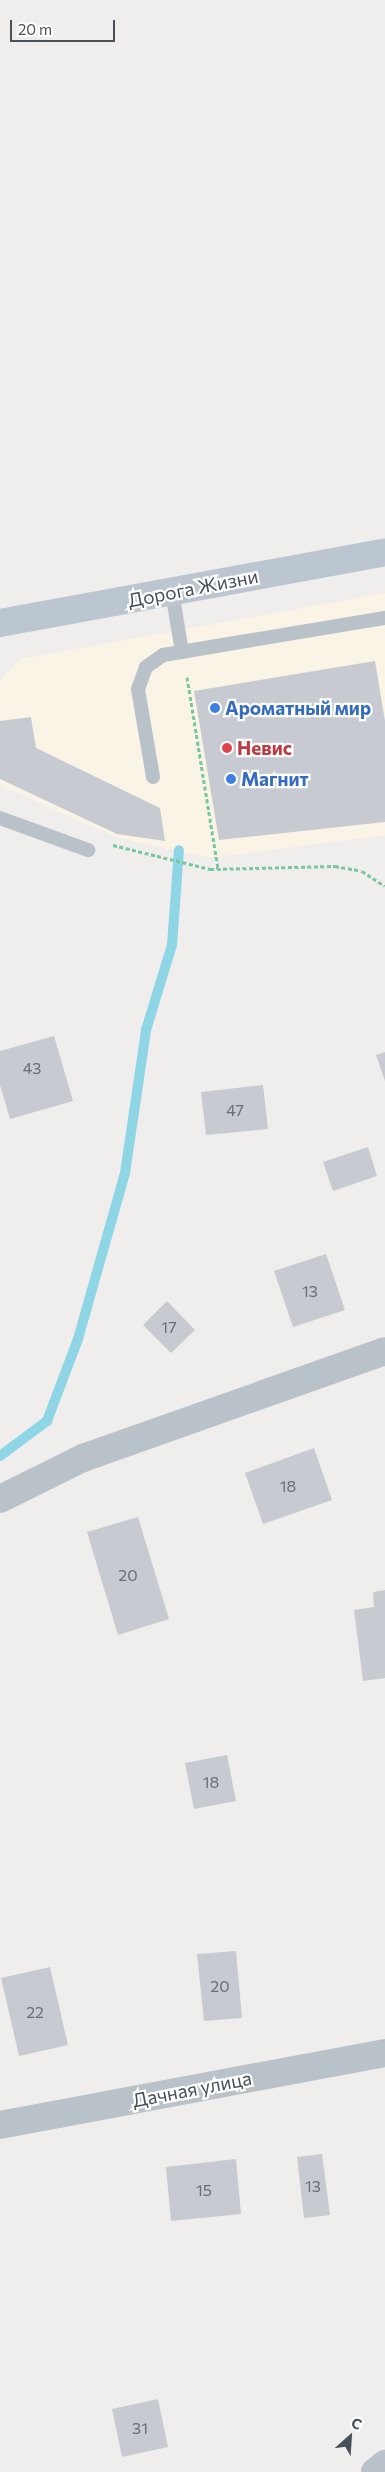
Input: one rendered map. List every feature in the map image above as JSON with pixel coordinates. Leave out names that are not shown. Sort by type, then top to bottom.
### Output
[{"type":"main road","name":"Дорога Жизни","points":[[0,623],[385,552]]},
{"type":"street","points":[[0,1499],[83,1458],[385,1351]]},
{"type":"street","name":"Дачная улица","points":[[0,2125],[385,2053]]},
{"type":"street","points":[[375,2472],[385,2464]]},
{"type":"lane","points":[[172,592],[182,652]]},
{"type":"lane","points":[[153,777],[138,688],[146,667],[163,656],[182,652],[385,618]]},
{"type":"lane","points":[[0,818],[88,850]]},
{"type":"path","points":[[182,652],[218,868]]},
{"type":"path","points":[[150,858],[210,869],[335,866],[362,871],[385,886]]},
{"type":"shaded area","points":[[385,593],[385,835],[210,858],[115,837],[0,785],[0,680],[20,659]]},
{"type":"building","points":[[375,661],[385,721],[385,822],[219,840],[194,691]]},
{"type":"building","points":[[31,717],[36,748],[160,808],[165,841],[117,834],[0,779],[0,721]]},
{"type":"building","points":[[54,1036],[73,1101],[10,1119],[0,1085],[0,1051]]},
{"type":"building","points":[[385,1052],[385,1081],[376,1055]]},
{"type":"building","points":[[263,1085],[268,1129],[206,1135],[201,1092]]},
{"type":"building","points":[[368,1147],[377,1176],[333,1191],[323,1162]]},
{"type":"building","points":[[326,1254],[345,1310],[293,1327],[274,1271]]},
{"type":"building","points":[[167,1301],[195,1330],[171,1353],[143,1325]]},
{"type":"building","points":[[314,1448],[332,1500],[263,1524],[245,1473]]},
{"type":"building","points":[[138,1517],[169,1619],[118,1635],[87,1532]]},
{"type":"building","points":[[385,1590],[385,1678],[363,1681],[354,1610],[374,1607],[373,1592]]},
{"type":"building","points":[[227,1755],[236,1801],[194,1809],[185,1763]]},
{"type":"building","points":[[236,1951],[242,2018],[204,2021],[197,1954]]},
{"type":"building","points":[[50,1967],[68,2045],[19,2056],[1,1978]]},
{"type":"building","points":[[322,2154],[330,2215],[304,2218],[297,2157]]},
{"type":"building","points":[[236,2159],[241,2214],[171,2221],[166,2167]]},
{"type":"building","points":[[158,2399],[168,2447],[122,2457],[112,2409]]},
{"type":"waterway","points":[[0,1456],[47,1421],[78,1339],[125,1173],[146,1030],[172,945],[179,850]]},
{"type":"place","name":"Ароматный мир","points":[[215,708]]},
{"type":"place","name":"Невис","points":[[227,748]]},
{"type":"place","name":"Магнит","points":[[231,779]]}]
